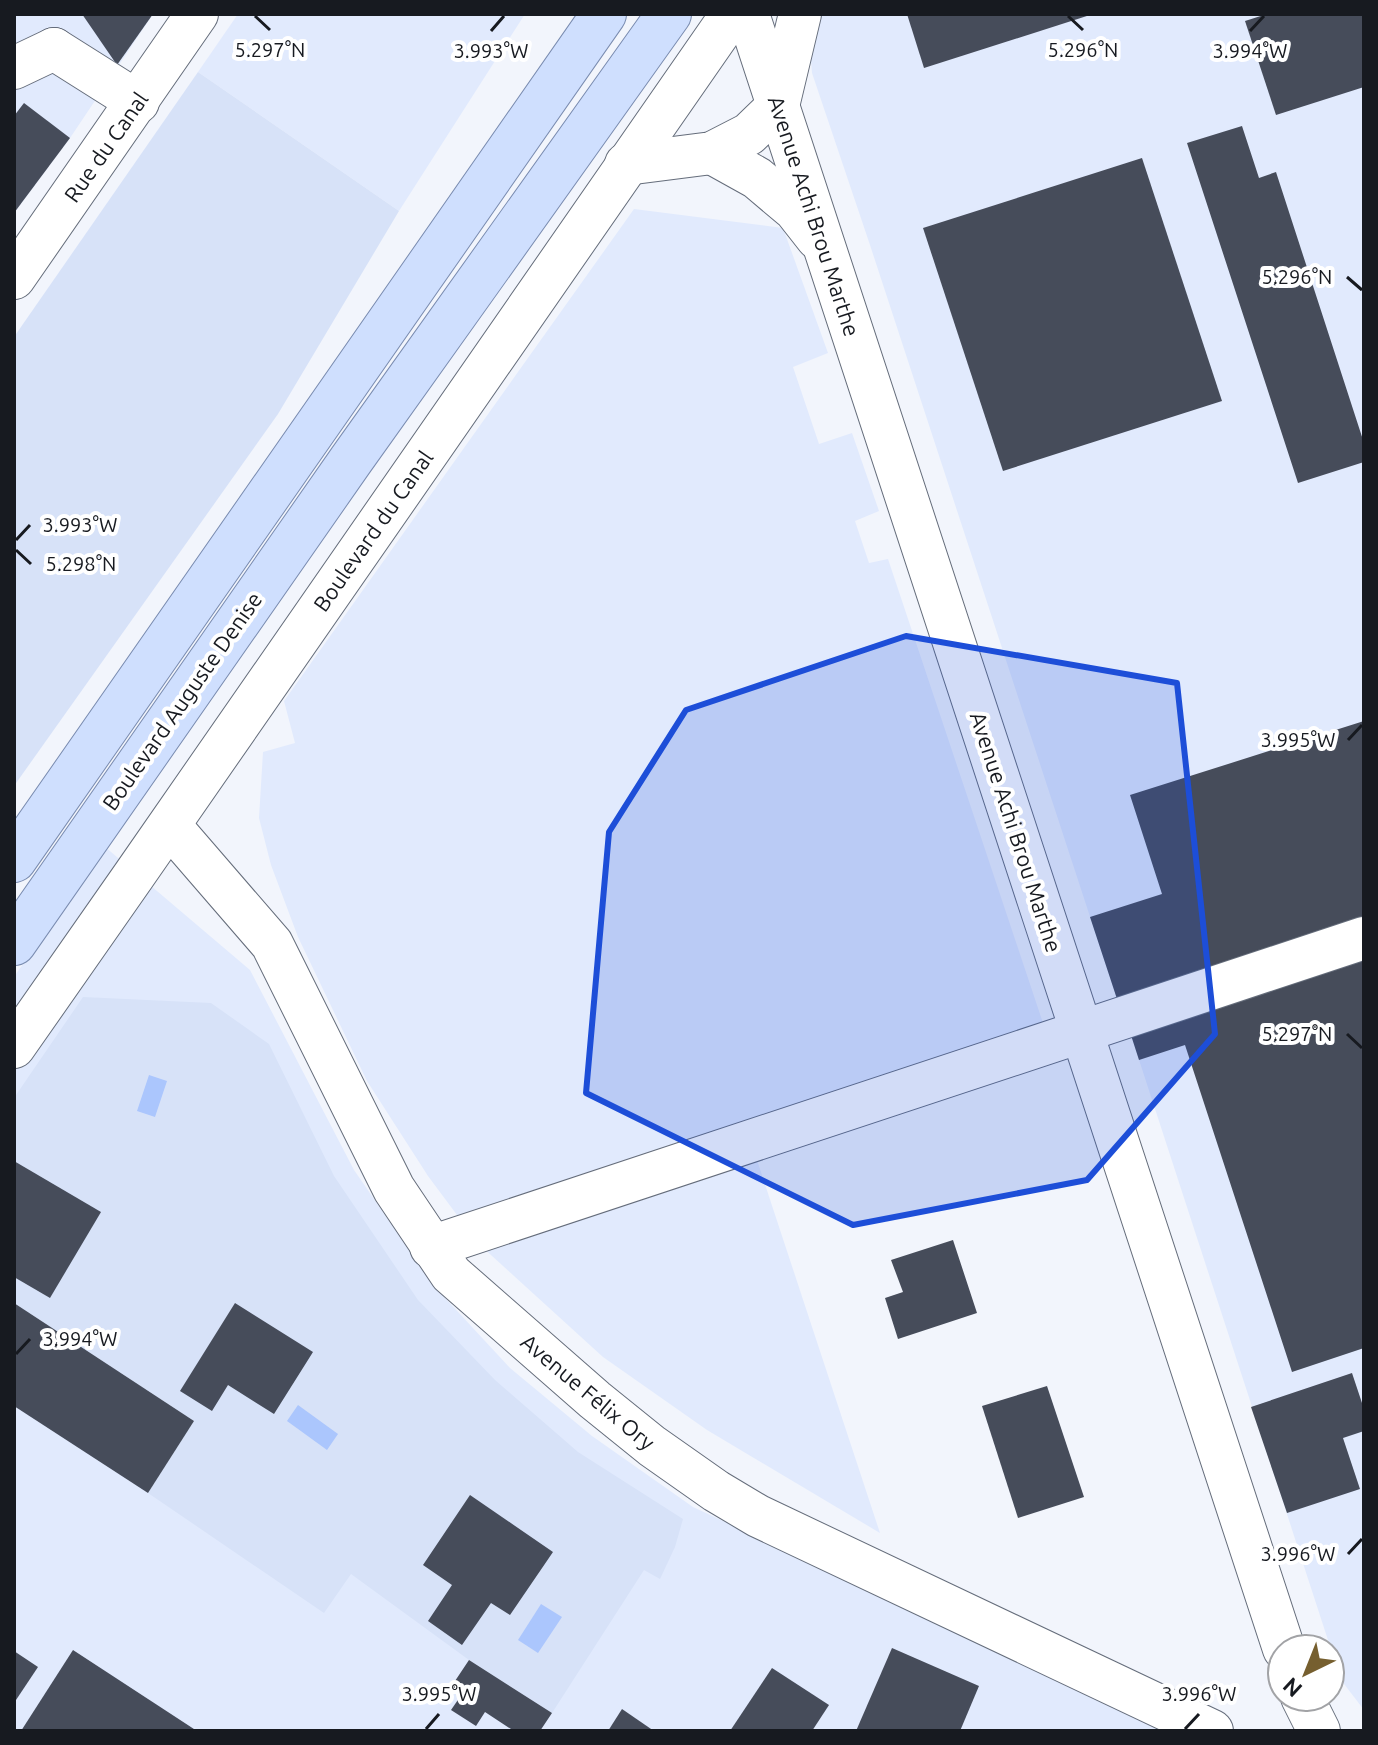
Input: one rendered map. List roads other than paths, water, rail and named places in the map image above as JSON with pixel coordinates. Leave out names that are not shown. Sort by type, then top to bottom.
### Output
[{"type":"main road","points":[[14,860],[604,14]]},
{"type":"main road","name":"Boulevard Auguste Denise","points":[[14,943],[351,460],[669,14]]},
{"type":"street","name":"Rue du Canal","points":[[14,278],[197,14]]},
{"type":"street","name":"Boulevard du Canal","points":[[14,1047],[732,14]]},
{"type":"street","name":"Avenue Achi Brou Marthe","points":[[748,14],[1279,1633]]},
{"type":"street","points":[[626,164],[712,153],[749,134],[778,106],[800,14]]},
{"type":"street","points":[[14,68],[54,32],[138,102]]},
{"type":"street","points":[[712,153],[757,178],[795,210],[825,248]]},
{"type":"street","name":"Avenue Félix Ory","points":[[170,826],[272,944],[394,1189],[431,1247],[451,1274],[595,1400],[652,1446],[758,1516],[1212,1731]]},
{"type":"street","points":[[431,1247],[1364,938]]},
{"type":"street","points":[[1310,1713],[1319,1731]]},
{"type":"water","points":[[149,1075],[167,1081],[155,1117],[137,1111]]},
{"type":"water","points":[[298,1405],[338,1434],[327,1450],[287,1421]]},
{"type":"water","points":[[541,1604],[562,1617],[538,1653],[518,1640]]}]
